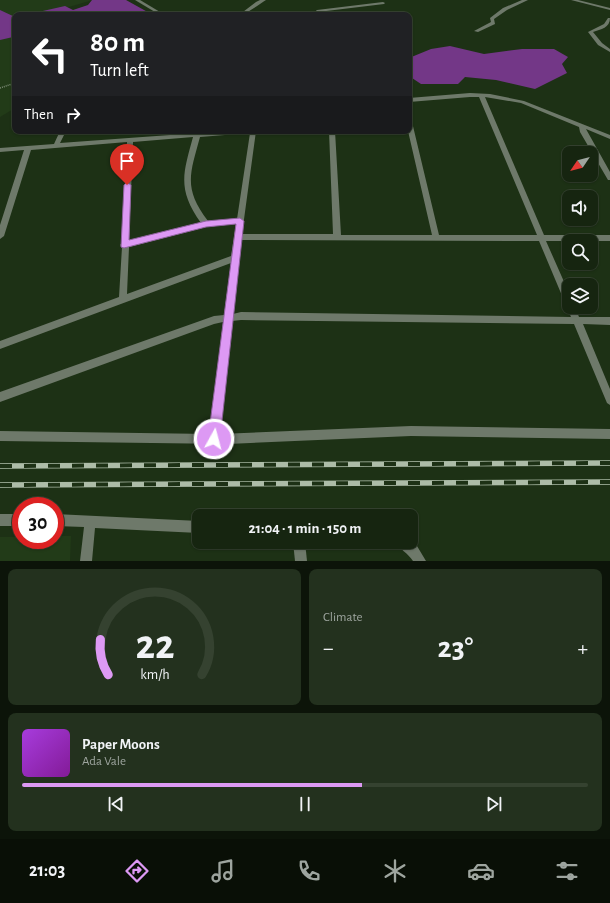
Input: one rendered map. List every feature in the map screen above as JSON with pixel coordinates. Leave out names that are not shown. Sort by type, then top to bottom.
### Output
[{"type":"street","points":[[136,0],[158,12]]},
{"type":"street","points":[[252,0],[262,1]]},
{"type":"street","points":[[476,31],[493,23],[492,19],[496,14],[526,0]]},
{"type":"street","points":[[573,0],[610,10]]},
{"type":"street","points":[[246,12],[262,1]]},
{"type":"street","points":[[316,12],[384,3]]},
{"type":"street","points":[[610,19],[608,25],[590,32],[600,44],[610,51]]},
{"type":"street","points":[[412,100],[451,95],[481,95],[522,102],[610,137]]},
{"type":"street","points":[[481,95],[562,287]]},
{"type":"street","points":[[582,126],[583,132],[610,178]]},
{"type":"street","points":[[56,146],[62,134]]},
{"type":"street","points":[[157,138],[158,134]]},
{"type":"street","points":[[0,150],[210,134]]},
{"type":"street","points":[[214,439],[235,258],[253,134]]},
{"type":"street","points":[[332,134],[337,237]]},
{"type":"street","points":[[412,134],[436,238]]},
{"type":"street","points":[[197,135],[186,174],[186,188],[195,211],[206,224]]},
{"type":"street","points":[[123,300],[124,245],[130,140]]},
{"type":"street","points":[[0,236],[28,148]]},
{"type":"street","points":[[124,245],[206,224],[240,221]]},
{"type":"street","points":[[238,237],[610,238]]},
{"type":"street","points":[[0,345],[235,258]]},
{"type":"street","points":[[574,314],[610,400]]},
{"type":"street","points":[[0,397],[214,320],[241,316],[610,322]]},
{"type":"street","points":[[0,436],[214,439],[411,431],[610,434]]},
{"type":"street","points":[[0,520],[12,520]]},
{"type":"street","points":[[64,521],[192,526]]},
{"type":"street","points":[[86,561],[90,522]]},
{"type":"street","points":[[300,549],[301,561]]},
{"type":"street","points":[[412,549],[420,561]]},
{"type":"path","points":[[0,88],[12,84]]},
{"type":"shaded area","points":[[0,0],[93,0],[51,12],[12,12],[12,22],[1,25],[12,37],[12,110],[0,117]]},
{"type":"shaded area","points":[[92,0],[126,0],[148,12],[38,12],[65,6],[73,10],[88,5]]},
{"type":"shaded area","points":[[0,10],[12,16],[12,37],[0,40]]},
{"type":"shaded area","points":[[450,46],[484,54],[522,49],[554,49],[568,57],[562,64],[567,73],[535,89],[496,80],[465,77],[458,84],[421,84],[412,78],[412,57],[431,49]]},
{"type":"shaded area","points":[[64,536],[71,536],[70,561],[0,561],[0,537],[12,537],[12,549],[64,549]]},
{"type":"railway","points":[[0,466],[610,463]]},
{"type":"railway","points":[[0,485],[610,482]]},
{"type":"route","points":[[127,185],[124,245],[189,230],[206,224],[240,221],[214,439]]}]
